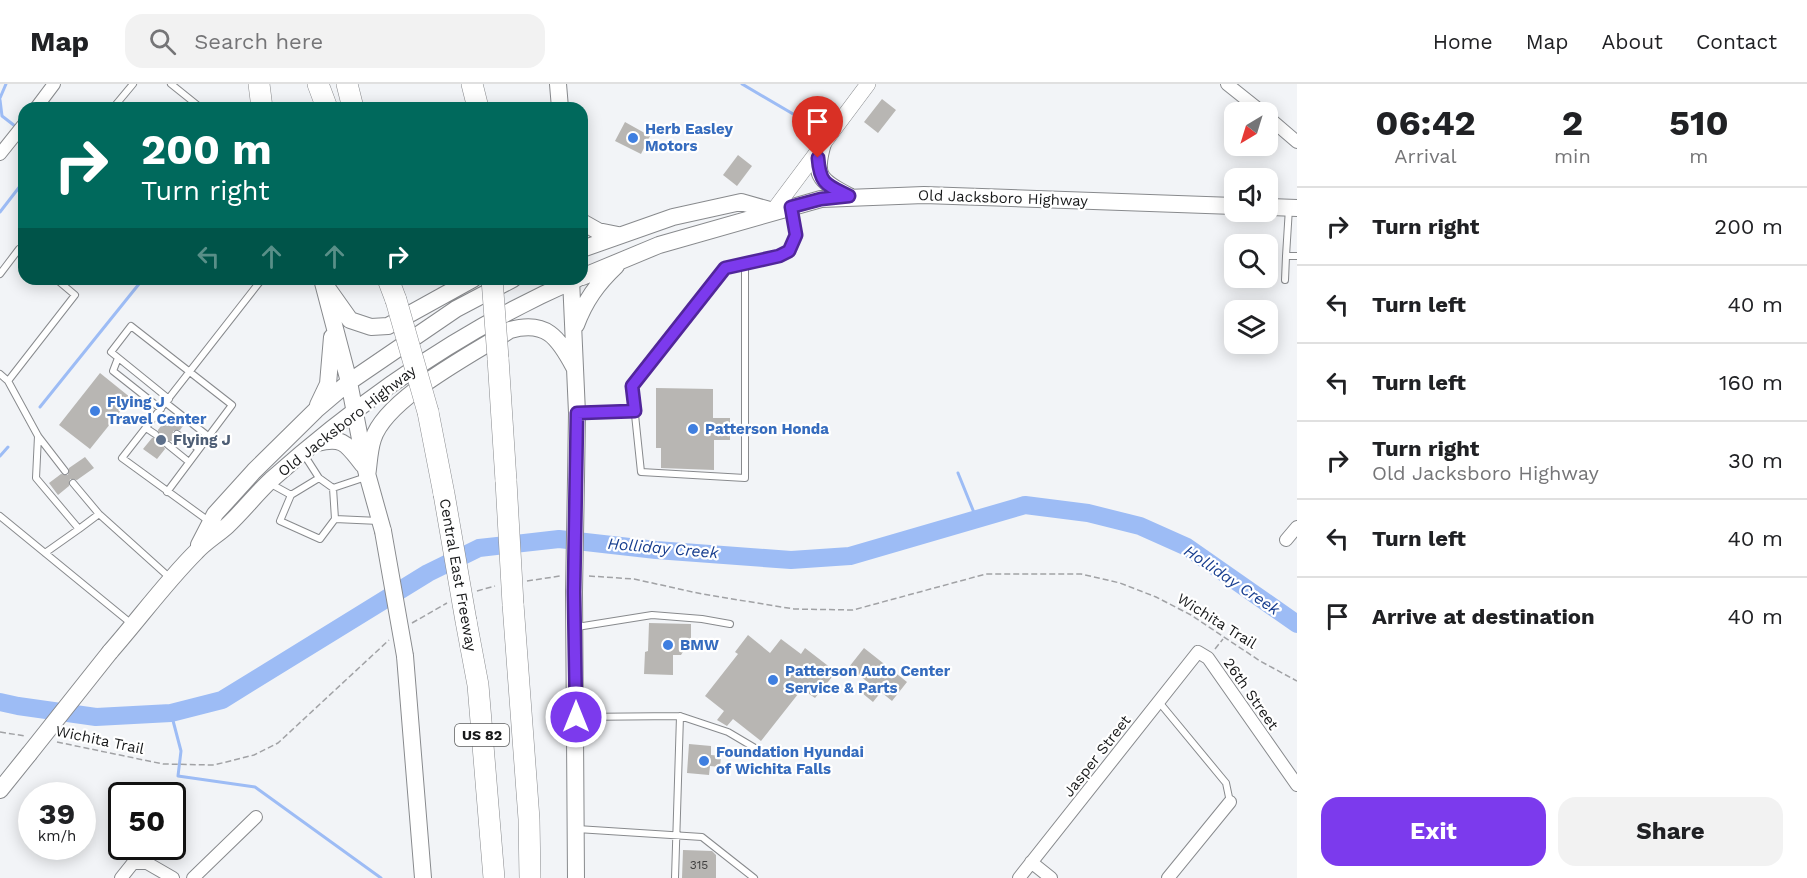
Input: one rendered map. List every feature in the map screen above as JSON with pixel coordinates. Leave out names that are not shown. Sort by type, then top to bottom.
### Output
[{"type":"highway","points":[[259,84],[260,102]]},
{"type":"highway","points":[[318,84],[325,102]]},
{"type":"highway","points":[[347,84],[352,102]]},
{"type":"highway","points":[[472,84],[476,102]]},
{"type":"highway","points":[[484,84],[484,102]]},
{"type":"highway","name":"Central East Freeway","points":[[392,285],[428,412],[478,685],[494,878]]},
{"type":"highway","name":"US 82","points":[[492,285],[513,604],[529,819],[536,878]]},
{"type":"highway","points":[[529,819],[530,878]]},
{"type":"highway","name":"US 82","points":[[485,878],[492,851]]},
{"type":"main road","points":[[249,84],[258,102]]},
{"type":"main road","points":[[558,84],[560,102]]},
{"type":"main road","points":[[824,140],[818,158],[819,172],[825,184],[849,196]]},
{"type":"main road","name":"Old Jacksboro Highway","points":[[588,274],[659,245],[748,221],[772,211],[821,199],[849,196],[924,195],[1224,206]]},
{"type":"main road","name":"Old Jacksboro Highway","points":[[588,247],[673,217],[741,202],[772,211]]},
{"type":"main road","points":[[588,225],[598,231],[619,236]]},
{"type":"main road","points":[[573,332],[584,304],[598,284],[622,260]]},
{"type":"main road","points":[[323,285],[349,382],[366,472],[381,526],[405,656],[423,878]]},
{"type":"main road","points":[[326,285],[350,320],[371,327],[388,326],[462,285]]},
{"type":"main road","name":"Old Jacksboro Highway","points":[[196,551],[215,514],[254,471],[316,410],[349,382],[456,309],[502,285]]},
{"type":"main road","name":"Old Jacksboro Highway","points":[[0,789],[30,746],[196,551],[227,526],[269,482],[354,411],[446,347],[515,307],[562,285]]},
{"type":"main road","points":[[575,285],[573,332],[577,413],[574,592],[576,878]]},
{"type":"main road","points":[[316,410],[328,384],[333,324]]},
{"type":"main road","points":[[366,472],[373,439],[384,419],[402,399],[510,330],[536,327],[551,333],[564,349],[574,367]]},
{"type":"main road","points":[[308,448],[333,439],[346,444],[366,472]]},
{"type":"street","points":[[40,102],[54,84]]},
{"type":"street","points":[[772,211],[868,84]]},
{"type":"street","points":[[1227,84],[1250,102]]},
{"type":"street","points":[[1278,126],[1297,142]]},
{"type":"street","points":[[0,154],[18,132]]},
{"type":"street","points":[[1286,540],[1297,527]]},
{"type":"street","name":"Jasper Street","points":[[1019,878],[1159,702],[1203,655]]},
{"type":"street","name":"26th Street","points":[[1203,655],[1297,785]]},
{"type":"street","points":[[1168,878],[1230,802]]},
{"type":"street","points":[[193,878],[256,817]]},
{"type":"street","points":[[1031,862],[1051,878]]},
{"type":"street","points":[[121,878],[133,863],[147,863],[173,878]]},
{"type":"lane","points":[[118,102],[133,84]]},
{"type":"lane","points":[[171,84],[194,102]]},
{"type":"lane","points":[[745,263],[745,478],[641,472],[632,386],[725,268],[789,251],[796,235],[791,207]]},
{"type":"lane","points":[[1285,280],[1293,207]]},
{"type":"lane","points":[[0,274],[18,253]]},
{"type":"lane","points":[[1286,256],[1297,256]]},
{"type":"lane","points":[[8,381],[75,295],[63,285]]},
{"type":"lane","points":[[211,523],[122,458],[257,285]]},
{"type":"lane","points":[[167,492],[232,405],[131,327],[111,352],[208,436]]},
{"type":"lane","points":[[118,358],[113,371],[161,409]]},
{"type":"lane","points":[[0,374],[8,381],[38,436],[65,471]]},
{"type":"lane","points":[[577,413],[635,411]]},
{"type":"lane","points":[[156,416],[164,422]]},
{"type":"lane","points":[[146,428],[154,434]]},
{"type":"lane","points":[[177,434],[199,449]]},
{"type":"lane","points":[[38,436],[36,478],[79,529]]},
{"type":"lane","points":[[168,445],[189,462]]},
{"type":"lane","points":[[308,448],[319,478],[333,488]]},
{"type":"lane","points":[[333,488],[366,472]]},
{"type":"lane","points":[[319,478],[291,495],[280,521],[320,539],[335,519],[333,488]]},
{"type":"lane","points":[[269,482],[291,495]]},
{"type":"lane","points":[[73,483],[99,514],[172,579]]},
{"type":"lane","points":[[45,553],[99,514]]},
{"type":"lane","points":[[0,516],[133,625]]},
{"type":"lane","points":[[335,519],[381,526]]},
{"type":"lane","points":[[576,627],[652,615],[730,624]]},
{"type":"lane","points":[[1159,702],[1226,783],[1230,802]]},
{"type":"lane","points":[[675,878],[680,716]]},
{"type":"lane","points":[[576,717],[680,716],[728,732],[755,747]]},
{"type":"lane","points":[[576,829],[702,837],[754,878]]},
{"type":"path","name":"Wichita Trail","points":[[1016,573],[1081,574],[1120,583],[1156,597],[1191,615],[1281,674],[1297,681]]},
{"type":"path","points":[[1203,655],[1224,638]]},
{"type":"path","name":"Wichita Trail","points":[[0,732],[30,746]]},
{"type":"path","name":"Wichita Trail","points":[[53,741],[163,764],[197,766]]},
{"type":"building","points":[[882,99],[896,110],[878,133],[864,122]]},
{"type":"building","name":"Herb Easley Motors","points":[[625,122],[650,136],[641,154],[615,141]]},
{"type":"building","points":[[738,155],[752,166],[737,186],[723,175]]},
{"type":"building","name":"Flying J Travel Center","points":[[100,373],[131,398],[90,449],[59,425]]},
{"type":"building","name":"Patterson Honda","points":[[656,388],[713,389],[713,418],[730,418],[730,440],[714,440],[714,470],[661,468],[661,448],[656,448]]},
{"type":"building","name":"Flying J","points":[[170,415],[183,426],[180,430],[173,431],[172,441],[164,441],[165,449],[157,459],[143,449],[152,438],[159,437],[158,430],[161,426],[168,426]]},
{"type":"building","points":[[85,457],[94,468],[77,480],[70,479],[69,486],[58,495],[49,483],[61,474],[68,475],[69,468]]},
{"type":"building","name":"BMW","points":[[649,623],[691,624],[691,639],[681,655],[673,655],[673,675],[644,674]]},
{"type":"building","name":"Patterson Auto Center Service & Parts","points":[[748,635],[770,653],[781,639],[801,654],[805,648],[836,672],[815,698],[802,689],[761,741],[733,719],[727,726],[717,720],[724,711],[705,696],[738,654],[735,652]]},
{"type":"building","points":[[864,648],[907,682],[892,701],[881,692],[873,702],[862,693],[870,684],[849,667]]},
{"type":"building","name":"Foundation Hyundai of Wichita Falls","points":[[689,744],[711,746],[711,755],[721,756],[720,767],[710,766],[709,775],[687,773]]},
{"type":"building","points":[[683,850],[712,851],[716,855],[716,878],[682,878]]},
{"type":"waterway","points":[[0,98],[6,84]]},
{"type":"waterway","points":[[742,84],[817,128]]},
{"type":"waterway","points":[[0,100],[2,116],[15,126]]},
{"type":"waterway","points":[[0,212],[18,189]]},
{"type":"waterway","points":[[40,407],[138,285]]},
{"type":"waterway","points":[[0,456],[8,447]]},
{"type":"waterway","points":[[958,473],[977,520]]},
{"type":"waterway","name":"Holliday Creek","points":[[0,702],[96,717],[171,713],[222,700],[428,573],[479,548],[559,539],[656,550],[791,560],[850,556],[1025,505],[1088,513],[1140,526],[1187,547],[1297,624]]},
{"type":"waterway","points":[[171,713],[181,751],[178,776],[255,787],[381,878]]},
{"type":"place","name":"Herb Easley Motors","points":[[633,138]]},
{"type":"place","name":"Flying J Travel Center","points":[[95,411]]},
{"type":"place","name":"Patterson Honda","points":[[693,429]]},
{"type":"place","name":"Flying J","points":[[161,440]]},
{"type":"place","name":"BMW","points":[[668,645]]},
{"type":"place","name":"Patterson Auto Center Service & Parts","points":[[773,680]]},
{"type":"place","name":"Foundation Hyundai of Wichita Falls","points":[[704,761]]},
{"type":"route","points":[[576,717],[574,592],[577,413],[635,411],[632,386],[725,268],[779,256],[789,251],[796,235],[791,207],[821,199],[849,196],[825,184],[819,172],[818,158]]}]
